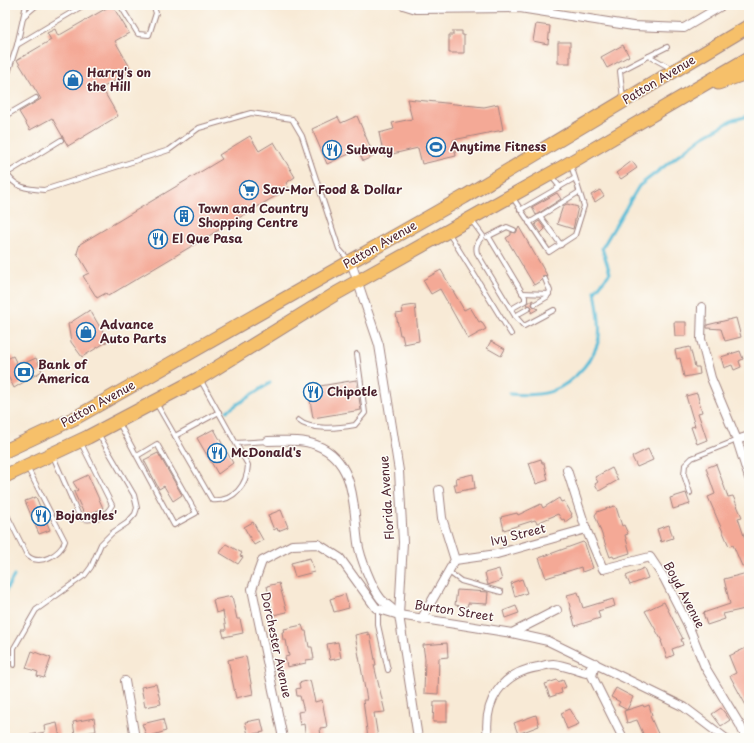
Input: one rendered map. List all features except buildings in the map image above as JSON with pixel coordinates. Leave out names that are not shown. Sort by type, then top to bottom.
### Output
[{"type":"main road","name":"Patton Avenue","points":[[5,451],[75,418],[351,262],[464,197],[749,26]]},
{"type":"main road","name":"Patton Avenue","points":[[5,476],[97,432],[200,378],[337,293],[550,174],[749,58]]},
{"type":"main road","name":"Patton Avenue","points":[[686,95],[749,72]]},
{"type":"street","points":[[403,5],[416,9],[514,7],[633,26],[684,28],[723,5]]},
{"type":"street","name":"Florida Avenue","points":[[351,262],[379,345],[399,471],[403,542],[399,614],[418,738]]},
{"type":"street","points":[[702,307],[701,339],[711,378],[737,440],[749,478]]},
{"type":"street","points":[[737,440],[749,436]]},
{"type":"street","name":"Burton Street","points":[[268,441],[296,441],[317,446],[332,456],[346,471],[352,489],[358,544],[367,571],[380,598],[399,614],[512,633],[548,642],[595,663],[684,707],[725,738]]},
{"type":"street","name":"Boyd Avenue","points":[[567,470],[586,529],[603,569],[650,557],[664,578],[688,625],[705,667],[740,725],[746,738]]},
{"type":"street","points":[[422,618],[454,560],[442,518],[439,490]]},
{"type":"street","name":"Ivy Street","points":[[454,560],[497,554],[586,529]]},
{"type":"street","name":"Dorchester Avenue","points":[[283,738],[252,589],[262,561],[292,545],[318,544],[340,558],[378,609]]},
{"type":"street","points":[[378,609],[399,614]]},
{"type":"street","points":[[512,633],[557,610]]},
{"type":"street","points":[[488,738],[486,722],[497,690],[509,678],[526,669],[552,664],[586,673],[595,663]]},
{"type":"street","points":[[595,663],[592,676],[623,738]]},
{"type":"street","points":[[126,681],[135,738]]},
{"type":"lane","points":[[5,82],[18,45],[26,5]]},
{"type":"lane","points":[[24,16],[38,5]]},
{"type":"lane","points":[[18,45],[84,5]]},
{"type":"lane","points":[[120,5],[138,34],[149,35],[156,13],[153,5]]},
{"type":"lane","points":[[623,101],[620,71],[666,47]]},
{"type":"lane","points":[[649,56],[674,71]]},
{"type":"lane","points":[[5,116],[36,98]]},
{"type":"lane","points":[[61,140],[6,172],[17,186],[26,189],[44,190],[168,150],[199,128],[251,113],[292,119],[302,136],[339,249],[351,262]]},
{"type":"lane","points":[[511,196],[549,252],[575,235],[584,206],[570,162]]},
{"type":"lane","points":[[550,174],[560,187]]},
{"type":"lane","points":[[520,210],[575,178]]},
{"type":"lane","points":[[529,223],[579,192]]},
{"type":"lane","points":[[540,216],[561,245]]},
{"type":"lane","points":[[470,219],[483,236],[489,237],[507,228],[514,230]]},
{"type":"lane","points":[[448,232],[511,334]]},
{"type":"lane","points":[[483,236],[478,242],[476,253],[515,316],[524,326],[554,310]]},
{"type":"lane","points":[[489,237],[522,292],[525,301],[511,309]]},
{"type":"lane","points":[[545,279],[550,291],[549,294]]},
{"type":"lane","points":[[522,292],[549,294]]},
{"type":"lane","points":[[535,304],[549,294]]},
{"type":"lane","points":[[515,316],[529,308]]},
{"type":"lane","points":[[298,420],[302,423],[316,426],[355,425],[365,413],[356,354]]},
{"type":"lane","points":[[155,401],[212,500],[219,501],[228,498],[236,493],[243,485],[247,475],[248,465],[200,378]]},
{"type":"lane","points":[[175,436],[219,412]]},
{"type":"lane","points":[[118,421],[174,525],[196,512],[157,444],[137,456]]},
{"type":"lane","points":[[14,665],[14,648],[36,610],[85,575],[91,567],[100,544],[112,533],[127,523],[135,514],[137,508],[134,495],[97,432]]},
{"type":"lane","points":[[52,454],[80,518],[88,520],[101,516],[108,512],[112,505],[80,440]]},
{"type":"lane","points":[[690,493],[684,476],[685,465],[692,458],[737,440]]},
{"type":"lane","points":[[236,443],[268,441]]},
{"type":"lane","points":[[5,505],[5,511],[27,555],[32,560],[40,561],[58,553],[63,548],[65,541],[26,466]]},
{"type":"lane","points":[[448,572],[461,581],[501,592]]},
{"type":"lane","points":[[378,609],[378,625],[388,670]]},
{"type":"waterway","points":[[510,394],[542,394],[560,388],[568,383],[584,367],[596,349],[599,337],[599,320],[595,291],[610,273],[602,248],[639,186],[702,137],[733,120],[749,116]]},
{"type":"waterway","points":[[227,411],[270,383]]},
{"type":"waterway","points":[[5,592],[14,576]]},
{"type":"place","name":"Harry's on the Hill","points":[[73,80]]},
{"type":"place","name":"Anytime Fitness","points":[[436,147]]},
{"type":"place","name":"Subway","points":[[332,150]]},
{"type":"place","name":"Sav-Mor Food & Dollar","points":[[249,190]]},
{"type":"place","name":"Town and Country Shopping Centre","points":[[184,216]]},
{"type":"place","name":"El Que Pasa","points":[[158,239]]},
{"type":"place","name":"Advance Auto Parts","points":[[86,332]]},
{"type":"place","name":"Bank of America","points":[[24,372]]},
{"type":"place","name":"Chipotle","points":[[313,392]]},
{"type":"place","name":"McDonald's","points":[[217,453]]},
{"type":"place","name":"Bojangles'","points":[[41,516]]}]
